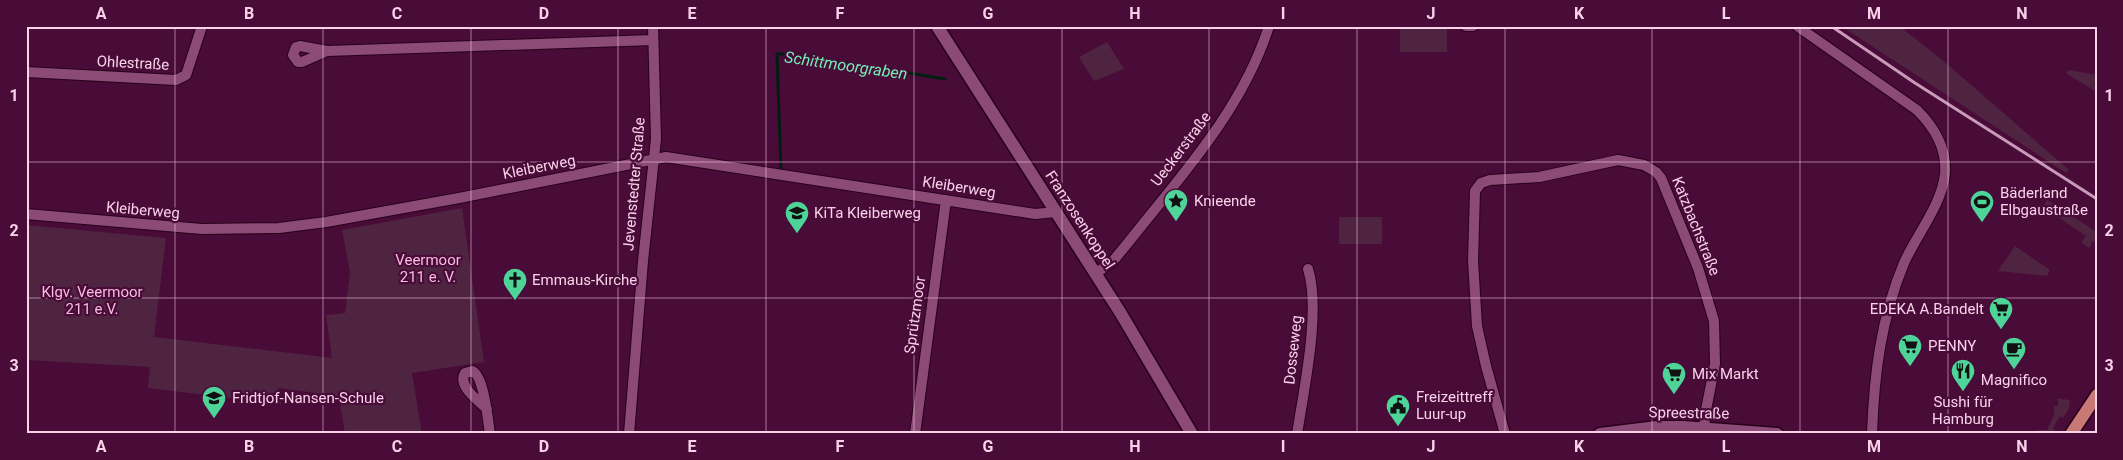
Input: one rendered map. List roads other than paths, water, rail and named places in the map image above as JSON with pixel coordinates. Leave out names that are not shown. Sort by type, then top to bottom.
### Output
[{"type":"main road","points":[[2071,434],[2097,395]]},
{"type":"street","name":"Ohlestraße","points":[[26,72],[176,80],[186,75],[202,26]]},
{"type":"street","name":"Jevenstedter Straße","points":[[629,434],[643,261],[656,139],[653,26]]},
{"type":"street","name":"Franzosenkoppel","points":[[937,26],[1095,274],[1192,434]]},
{"type":"street","name":"Ueckerstraße","points":[[1095,274],[1113,261],[1189,165],[1227,113],[1255,64],[1269,26]]},
{"type":"street","points":[[1466,26],[1473,26]]},
{"type":"street","points":[[1797,26],[1917,110],[1933,128],[1944,154],[1943,185],[1904,263],[1884,323],[1878,360],[1872,434]]},
{"type":"street","points":[[327,51],[653,40]]},
{"type":"street","name":"Kleiberweg","points":[[26,214],[202,230],[279,228],[326,222],[459,198],[666,157],[1035,214],[1056,212]]},
{"type":"street","name":"Katzbachstraße","points":[[1505,434],[1477,326],[1473,261],[1475,191],[1481,183],[1490,180],[1539,178],[1618,160],[1644,165],[1656,172],[1661,178],[1708,297],[1714,321],[1716,349],[1704,428]]},
{"type":"street","name":"Sprützmoor","points":[[915,434],[946,200]]},
{"type":"street","name":"Dosseweg","points":[[1298,434],[1312,306],[1312,281],[1308,269]]},
{"type":"street","points":[[487,409],[490,434]]},
{"type":"street","name":"Spreestraße","points":[[1600,434],[1657,427],[1704,428],[1777,434]]},
{"type":"waterway","name":"Schittmoorgraben","points":[[781,172],[777,54],[794,54],[945,79]]},
{"type":"railway","points":[[1831,26],[1915,83],[2097,199]]},
{"type":"place","name":"Knieende","points":[[1176,222]]},
{"type":"place","name":"Bäderland Elbgaustraße","points":[[1982,223]]},
{"type":"place","name":"KiTa Kleiberweg","points":[[797,234]]},
{"type":"place","name":"Emmaus-Kirche","points":[[515,301]]},
{"type":"place","name":"EDEKA A.Bandelt","points":[[2001,330]]},
{"type":"place","name":"PENNY","points":[[1910,367]]},
{"type":"place","name":"Magnifico","points":[[2014,370]]},
{"type":"place","name":"Sushi für Hamburg","points":[[1963,392]]},
{"type":"place","name":"Mix Markt","points":[[1674,395]]},
{"type":"place","name":"Fridtjof-Nansen-Schule","points":[[214,419]]},
{"type":"place","name":"Freizeittreff Luur-up","points":[[1398,427]]},
{"type":"park label","name":"Veermoor 211 e. V.","points":[[428,268]]},
{"type":"park label","name":"Klgv. Veermoor 211 e.V.","points":[[92,300]]}]
